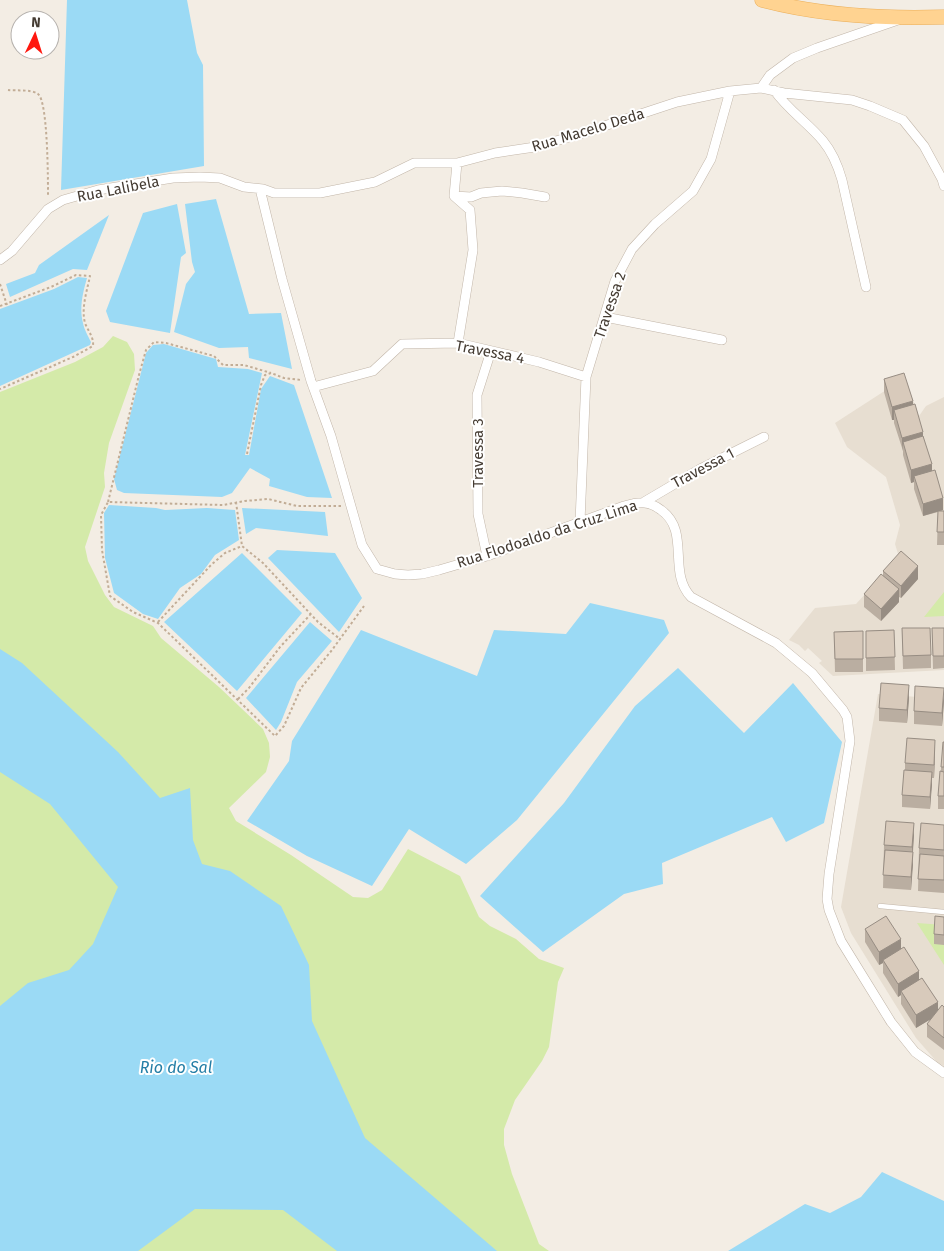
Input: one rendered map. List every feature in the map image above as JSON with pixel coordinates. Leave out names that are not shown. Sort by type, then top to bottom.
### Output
[{"type":"main road","points":[[762,0],[816,12],[903,19],[944,17]]},
{"type":"street","points":[[761,88],[770,74],[798,56],[903,19]]},
{"type":"street","name":"Rua Macelo Deda","points":[[260,189],[274,193],[320,193],[375,182],[414,163],[457,163],[495,153],[535,147],[560,141],[677,102],[730,91],[761,88],[852,100],[903,120],[924,146],[944,186]]},
{"type":"street","points":[[774,90],[790,110],[824,141],[837,163],[866,287]]},
{"type":"street","name":"Travessa 2","points":[[580,522],[586,377],[615,281],[632,249],[655,224],[693,191],[704,173],[711,159],[730,91]]},
{"type":"street","points":[[454,196],[457,163]]},
{"type":"street","name":"Rua Lalibela","points":[[0,260],[12,251],[48,209],[63,200],[98,190],[173,178],[209,177],[227,180],[244,187],[260,189]]},
{"type":"street","name":"Rua Flodoaldo da Cruz Lima","points":[[260,189],[282,279],[312,384],[333,443],[366,553],[377,569],[383,572],[408,575],[422,574],[487,556],[624,506],[644,502],[662,510],[673,524],[678,543],[680,578],[687,594],[702,605],[757,632],[776,644],[812,673],[844,710],[847,717],[850,741],[829,874],[827,899],[829,910],[841,941],[895,1028],[915,1052],[944,1073]]},
{"type":"street","points":[[454,196],[471,197],[481,193],[502,191],[545,198]]},
{"type":"street","points":[[454,196],[470,210],[473,250],[458,343]]},
{"type":"street","points":[[605,317],[722,340]]},
{"type":"street","name":"Travessa 4","points":[[312,384],[373,371],[402,344],[458,343],[539,362],[586,377]]},
{"type":"street","name":"Travessa 3","points":[[487,556],[478,514],[477,395],[491,351]]},
{"type":"street","name":"Travessa 1","points":[[644,502],[684,478],[764,437]]},
{"type":"lane","points":[[880,906],[944,912]]},
{"type":"path","points":[[8,90],[34,92],[40,96],[42,101],[46,137],[48,209]]},
{"type":"path","points":[[0,306],[76,276],[90,276],[84,303],[85,322],[93,346],[73,357],[0,389]]},
{"type":"path","points":[[0,284],[7,304]]},
{"type":"path","points":[[312,384],[284,378],[244,365],[223,365],[214,356],[166,343],[154,342],[146,350],[108,502],[101,515],[102,550],[110,596],[132,612],[158,623],[275,736],[284,726],[301,688],[364,606]]},
{"type":"path","points":[[247,454],[261,385],[266,375],[271,373]]},
{"type":"path","points":[[108,502],[223,505],[268,499],[297,506],[351,506]]},
{"type":"path","points":[[236,502],[242,546],[263,563],[310,615],[340,639]]},
{"type":"path","points":[[158,623],[211,565],[225,553],[242,546]]},
{"type":"path","points":[[238,700],[280,647],[310,615]]},
{"type":"shaded area","points":[[907,384],[919,416],[926,406],[944,397],[944,670],[833,676],[819,663],[822,661],[808,648],[805,651],[799,645],[789,640],[815,608],[856,604],[899,557],[895,544],[900,525],[886,477],[847,447],[835,423],[883,392]]},
{"type":"shaded area","points":[[878,694],[944,699],[944,1066],[937,1062],[916,1038],[851,933],[841,907]]},
{"type":"green space","points":[[113,336],[127,342],[134,354],[135,370],[109,443],[104,473],[105,487],[85,547],[88,561],[105,595],[114,607],[153,626],[161,638],[219,687],[263,729],[269,743],[270,757],[266,772],[229,808],[236,821],[353,897],[368,898],[382,890],[408,849],[460,876],[479,917],[490,926],[516,939],[539,959],[564,968],[558,982],[549,1047],[542,1061],[515,1100],[504,1129],[504,1145],[512,1174],[539,1244],[549,1251],[0,1251],[0,392],[75,362],[103,347]]},
{"type":"green space","points":[[944,592],[944,616],[924,617]]},
{"type":"green space","points":[[917,923],[944,925],[944,965]]},
{"type":"water","points":[[67,0],[187,0],[197,53],[203,65],[204,166],[61,190]]},
{"type":"water","points":[[216,199],[249,314],[281,313],[292,369],[249,358],[248,347],[219,348],[174,332],[186,284],[195,272],[192,262],[185,204]]},
{"type":"water","points":[[177,204],[186,253],[181,257],[170,333],[110,322],[106,311],[143,213]]},
{"type":"water","points":[[109,215],[87,270],[73,269],[10,297],[6,284],[35,273],[39,265]]},
{"type":"water","points":[[78,277],[87,278],[81,312],[84,328],[91,342],[90,345],[0,386],[0,309],[54,289]]},
{"type":"water","points":[[164,344],[216,359],[218,367],[248,369],[262,373],[245,455],[249,455],[261,389],[270,376],[294,385],[332,498],[307,497],[269,486],[270,479],[250,468],[232,493],[222,497],[124,493],[117,490],[114,479],[146,353],[153,345]]},
{"type":"water","points":[[109,505],[165,510],[207,508],[235,510],[239,540],[215,555],[201,574],[180,588],[158,619],[143,614],[114,593],[105,558],[104,513]]},
{"type":"water","points":[[242,508],[325,512],[328,536],[256,528],[246,534]]},
{"type":"water","points":[[277,550],[335,553],[362,598],[339,632],[268,558]]},
{"type":"water","points":[[242,553],[302,613],[237,691],[164,622]]},
{"type":"water","points":[[590,603],[664,620],[669,633],[517,820],[466,864],[409,829],[372,886],[307,856],[247,821],[289,761],[292,741],[361,630],[477,676],[494,630],[566,634]]},
{"type":"water","points":[[310,622],[332,641],[297,682],[276,730],[246,698]]},
{"type":"water","name":"Rio do Sal","points":[[0,649],[22,663],[118,752],[160,798],[190,788],[193,840],[202,864],[230,871],[281,906],[309,965],[312,1021],[365,1138],[497,1251],[337,1251],[283,1210],[195,1209],[138,1251],[0,1251],[0,1006],[28,983],[69,970],[93,944],[118,887],[50,804],[0,772]]},
{"type":"water","points":[[678,668],[744,733],[793,683],[842,742],[824,823],[786,842],[772,817],[662,863],[663,884],[624,894],[543,952],[480,896],[564,803],[635,706]]},
{"type":"water","points":[[882,1172],[944,1201],[944,1251],[728,1251],[805,1204],[830,1213],[861,1197]]},
{"type":"building","points":[[904,373],[913,401],[892,407],[884,379]]},
{"type":"building","points":[[915,404],[923,432],[902,438],[894,410]]},
{"type":"building","points":[[923,436],[932,464],[911,470],[903,442]]},
{"type":"building","points":[[935,470],[943,498],[923,504],[914,476]]},
{"type":"building","points":[[938,511],[944,511],[944,532],[937,532]]},
{"type":"building","points":[[901,551],[918,566],[901,586],[883,571]]},
{"type":"building","points":[[881,574],[899,589],[881,609],[864,594]]},
{"type":"building","points":[[902,628],[930,628],[931,655],[903,656]]},
{"type":"building","points":[[932,628],[944,628],[944,656],[933,656]]},
{"type":"building","points":[[894,630],[895,657],[866,658],[866,631]]},
{"type":"building","points":[[863,631],[863,659],[835,659],[834,632]]},
{"type":"building","points":[[881,683],[909,685],[907,710],[879,708]]},
{"type":"building","points":[[915,686],[944,688],[942,713],[914,711]]},
{"type":"building","points":[[907,738],[935,740],[934,765],[905,763]]},
{"type":"building","points":[[943,742],[944,767],[941,767]]},
{"type":"building","points":[[904,770],[932,772],[930,797],[902,795]]},
{"type":"building","points":[[940,771],[944,772],[944,796],[938,796]]},
{"type":"building","points":[[886,821],[914,823],[912,847],[884,845]]},
{"type":"building","points":[[921,823],[944,825],[944,850],[919,848]]},
{"type":"building","points":[[885,850],[913,852],[911,877],[883,875]]},
{"type":"building","points":[[920,854],[944,856],[944,880],[918,879]]},
{"type":"building","points":[[886,916],[901,939],[879,952],[865,929]]},
{"type":"building","points":[[935,916],[944,917],[944,935],[934,934]]},
{"type":"building","points":[[904,947],[919,971],[898,984],[883,960]]},
{"type":"building","points":[[922,978],[938,1002],[916,1015],[901,991]]},
{"type":"building","points":[[942,1005],[944,1007],[944,1038],[927,1024]]}]
